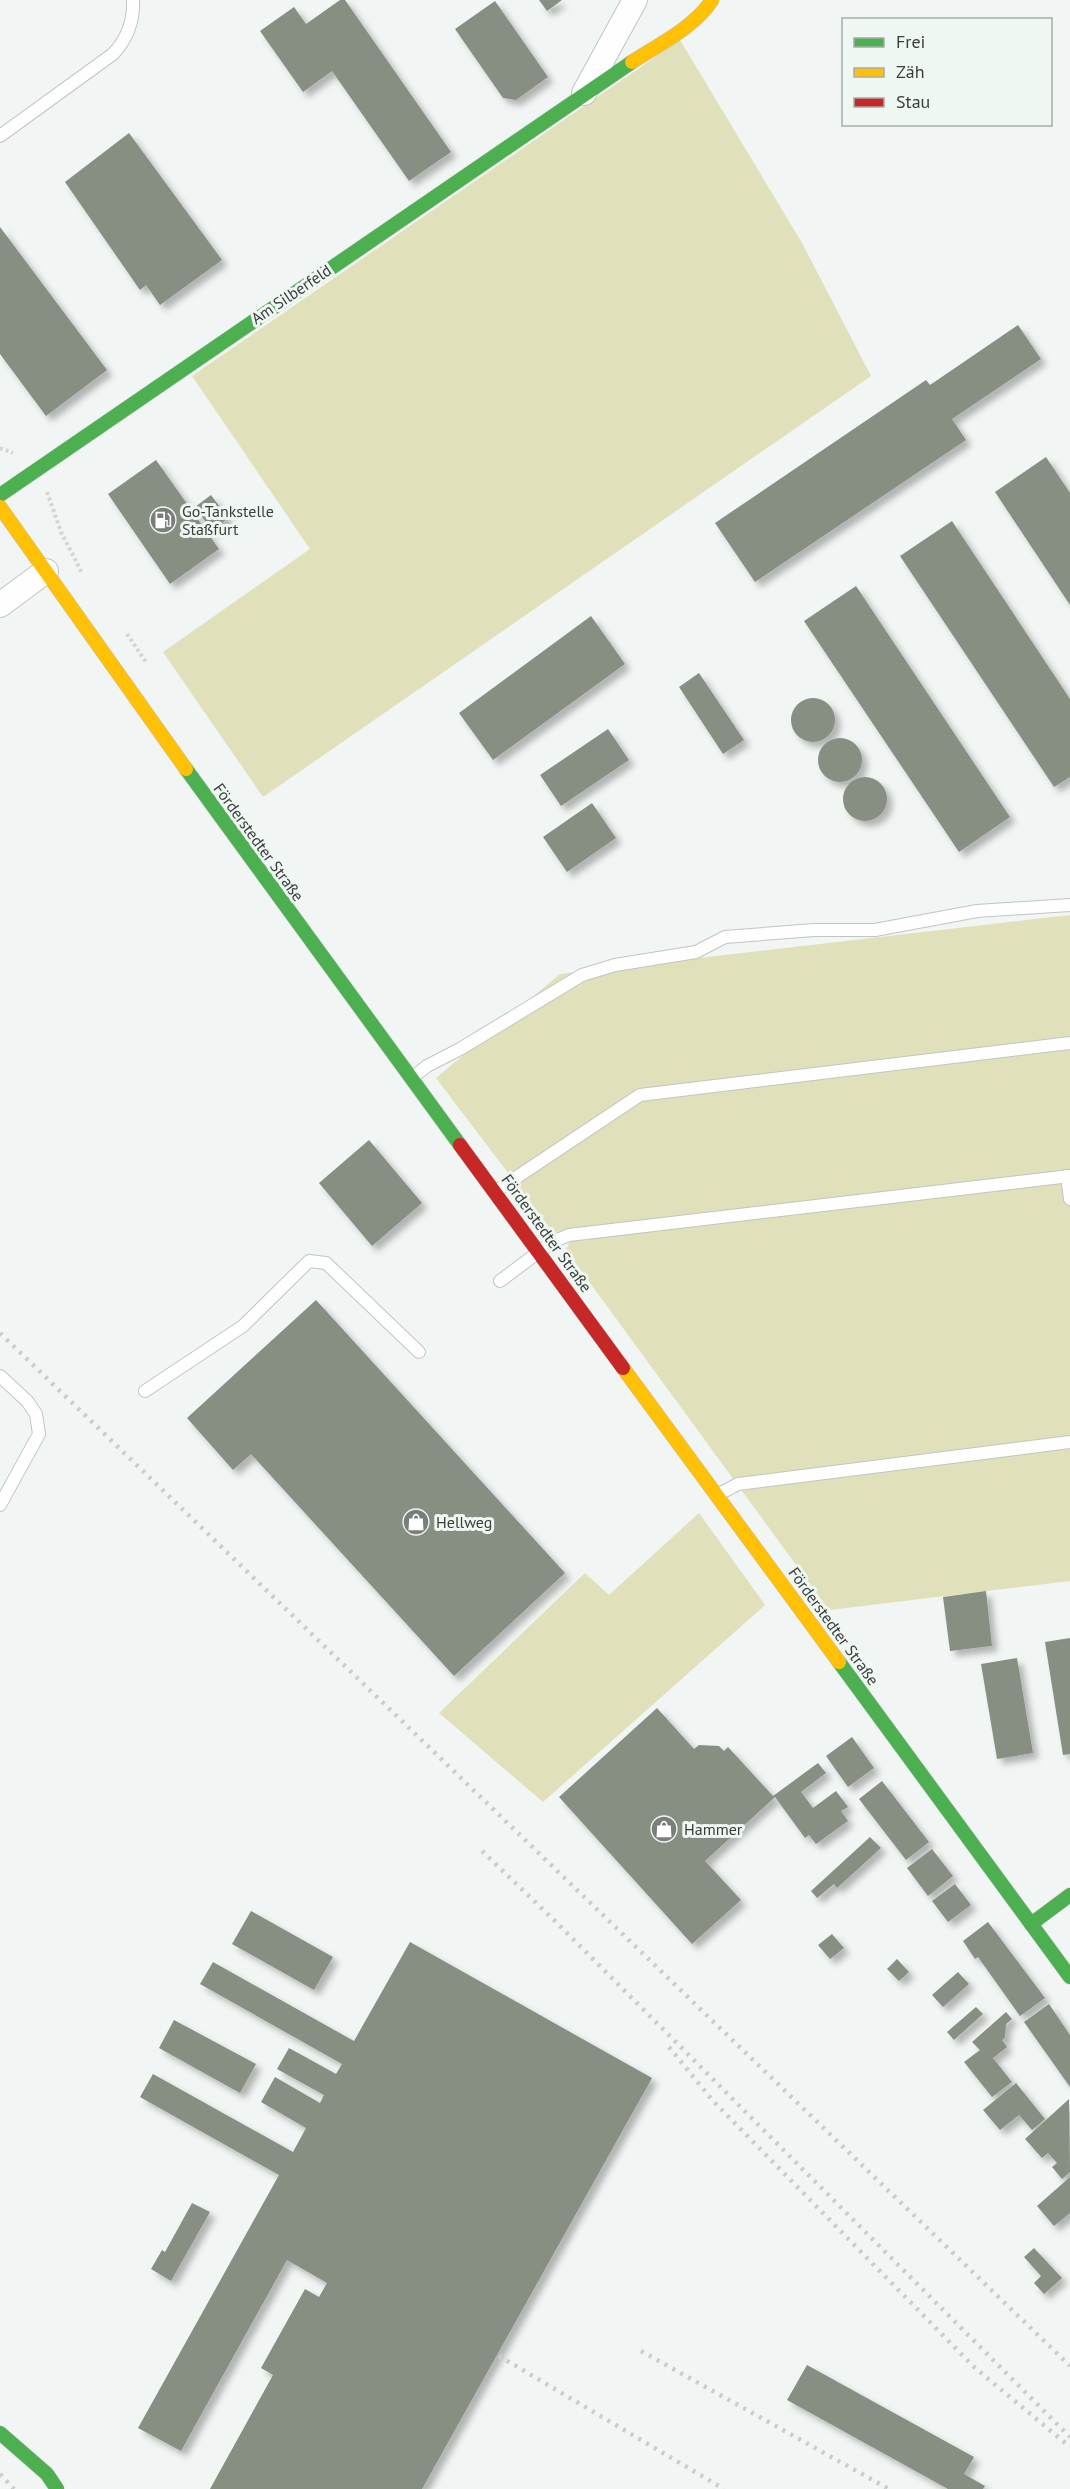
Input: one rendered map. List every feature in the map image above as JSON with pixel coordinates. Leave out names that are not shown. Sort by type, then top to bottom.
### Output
[{"type":"main road","name":"Am Silberfeld","points":[[0,495],[684,27],[707,8],[712,0]]},
{"type":"main road","name":"Förderstedter Straße","points":[[0,507],[178,760],[1070,1977]]},
{"type":"main road","points":[[1031,1924],[1070,1895]]},
{"type":"main road","points":[[0,2433],[46,2474],[57,2489]]},
{"type":"street","name":"Am Silberfeld","points":[[583,95],[635,0]]},
{"type":"street","points":[[0,605],[46,571]]},
{"type":"lane","points":[[0,136],[113,54],[124,42],[132,20],[133,0]]},
{"type":"lane","points":[[412,1077],[582,975],[615,965],[696,952],[725,937],[814,930],[875,930],[977,911],[1070,905]]},
{"type":"lane","points":[[496,1191],[640,1095],[1070,1043]]},
{"type":"lane","points":[[500,1281],[539,1251],[569,1235],[1069,1176],[1070,1199]]},
{"type":"lane","points":[[145,1391],[243,1326],[309,1261],[326,1263],[419,1352]]},
{"type":"lane","points":[[0,1376],[27,1401],[36,1414],[39,1424],[39,1434],[0,1505]]},
{"type":"lane","points":[[718,1495],[738,1484],[1070,1442]]},
{"type":"path","points":[[0,448],[22,456],[50,496],[61,532],[88,583]]},
{"type":"path","points":[[120,626],[140,650],[150,668]]},
{"type":"green space","points":[[680,40],[802,243],[871,376],[263,797],[163,652],[310,549],[192,376]]},
{"type":"green space","points":[[1070,915],[1070,1581],[829,1610],[566,1250],[571,1239],[566,1231],[553,1232],[436,1078],[560,974]]},
{"type":"green space","points":[[699,1513],[765,1605],[543,1802],[439,1713],[585,1573],[609,1595]]},
{"type":"building","points":[[340,0],[345,0],[451,152],[409,181],[332,71],[303,92],[260,31],[294,7],[306,24]]},
{"type":"building","points":[[539,0],[562,0],[547,11]]},
{"type":"building","points":[[495,1],[548,77],[516,100],[503,98],[455,29]]},
{"type":"building","points":[[129,133],[222,260],[160,305],[146,285],[140,290],[65,182]]},
{"type":"building","points":[[0,227],[107,370],[46,416],[0,354]]},
{"type":"building","points":[[1018,325],[1041,359],[952,419],[966,440],[755,582],[715,523],[926,380],[930,385]]},
{"type":"building","points":[[1046,457],[1070,493],[1070,605],[995,492]]},
{"type":"building","points":[[156,460],[219,549],[170,584],[108,494]]},
{"type":"building","points":[[211,495],[228,518],[212,531],[195,507]]},
{"type":"building","points":[[952,521],[1070,699],[1070,777],[1054,787],[900,556]]},
{"type":"building","points":[[856,586],[1010,817],[959,852],[804,621]]},
{"type":"building","points":[[591,616],[625,664],[493,760],[459,713]]},
{"type":"building","points":[[699,673],[744,740],[723,754],[679,687]]},
{"type":"building","points":[[813,698],[829,704],[835,720],[829,736],[813,742],[797,736],[791,720],[797,704]]},
{"type":"building","points":[[608,729],[629,760],[561,806],[540,775]]},
{"type":"building","points":[[840,738],[856,744],[862,760],[856,776],[840,782],[824,776],[818,760],[824,744]]},
{"type":"building","points":[[865,777],[881,783],[887,799],[881,815],[865,821],[849,815],[843,799],[849,783]]},
{"type":"building","points":[[592,803],[616,838],[567,872],[543,837]]},
{"type":"building","points":[[369,1140],[422,1203],[372,1246],[319,1183]]},
{"type":"building","name":"Hellweg","points":[[316,1300],[565,1573],[454,1676],[251,1454],[233,1470],[187,1418]]},
{"type":"building","points":[[986,1591],[992,1646],[950,1651],[943,1597]]},
{"type":"building","points":[[1070,1638],[1070,1754],[1063,1755],[1045,1642]]},
{"type":"building","points":[[1017,1658],[1033,1753],[997,1759],[981,1664]]},
{"type":"building","name":"Hammer","points":[[657,1708],[694,1749],[699,1745],[719,1746],[724,1751],[728,1747],[773,1796],[818,1763],[826,1773],[801,1792],[813,1808],[836,1791],[848,1807],[841,1811],[848,1821],[816,1844],[809,1835],[805,1838],[775,1797],[705,1861],[741,1900],[692,1944],[559,1797]]},
{"type":"building","points":[[852,1737],[874,1768],[848,1787],[826,1756]]},
{"type":"building","points":[[882,1781],[929,1842],[906,1860],[859,1799]]},
{"type":"building","points":[[870,1837],[881,1848],[837,1888],[834,1884],[817,1898],[811,1891]]},
{"type":"building","points":[[932,1849],[953,1876],[928,1896],[907,1868]]},
{"type":"building","points":[[955,1884],[971,1905],[948,1922],[932,1901]]},
{"type":"building","points":[[251,1911],[333,1957],[314,1990],[232,1944]]},
{"type":"building","points":[[988,1922],[1045,1998],[1020,2016],[978,1957],[975,1959],[963,1941]]},
{"type":"building","points":[[832,1934],[844,1948],[830,1959],[818,1945]]},
{"type":"building","points":[[410,1942],[652,2078],[422,2489],[210,2489],[273,2375],[261,2368],[305,2289],[319,2297],[327,2283],[287,2260],[181,2451],[138,2428],[279,2175],[140,2097],[153,2074],[293,2152],[306,2128],[261,2102],[275,2077],[320,2103],[324,2095],[277,2069],[289,2048],[336,2074],[342,2064],[200,1984],[213,1962],[354,2041]]},
{"type":"building","points":[[897,1959],[909,1972],[899,1981],[887,1969]]},
{"type":"building","points":[[958,1972],[969,1984],[943,2007],[932,1995]]},
{"type":"building","points":[[1049,2004],[1070,2035],[1070,2087],[1024,2022]]},
{"type":"building","points":[[976,2007],[983,2014],[954,2040],[947,2032]]},
{"type":"building","points":[[1006,2012],[1012,2019],[1006,2024],[1005,2037],[1002,2040],[1007,2047],[993,2058],[1012,2082],[992,2097],[964,2062],[980,2050],[972,2042]]},
{"type":"building","points":[[174,2020],[256,2064],[240,2093],[159,2048]]},
{"type":"building","points":[[1016,2083],[1045,2119],[1032,2130],[1019,2115],[1000,2130],[983,2110]]},
{"type":"building","points":[[1069,2099],[1070,2172],[1062,2179],[1052,2167],[1057,2163],[1048,2153],[1042,2158],[1025,2139]]},
{"type":"building","points":[[1070,2177],[1070,2213],[1054,2226],[1037,2206]]},
{"type":"building","points":[[192,2203],[210,2212],[171,2281],[151,2269],[162,2250],[165,2252]]},
{"type":"building","points":[[1034,2248],[1062,2278],[1044,2294],[1034,2283],[1041,2276],[1024,2257]]},
{"type":"building","points":[[807,2365],[974,2457],[964,2474],[985,2486],[983,2489],[948,2489],[787,2400]]},
{"type":"railway","points":[[0,1333],[1070,2366]]},
{"type":"railway","points":[[482,1851],[554,1920],[1070,2437]]},
{"type":"railway","points":[[669,2047],[713,2101],[974,2367],[1070,2447]]},
{"type":"railway","points":[[641,2351],[889,2489]]},
{"type":"railway","points":[[499,2356],[724,2489]]},
{"type":"railway","points":[[0,2474],[14,2489]]},
{"type":"traffic: fast","points":[[0,495],[632,62]]},
{"type":"traffic: fast","points":[[186,769],[460,1145]]},
{"type":"traffic: fast","points":[[839,1662],[1070,1977]]},
{"type":"traffic: fast","points":[[1031,1924],[1070,1895]]},
{"type":"traffic: fast","points":[[0,2433],[47,2474],[57,2489]]},
{"type":"traffic: slow","points":[[632,62],[686,27],[705,10],[712,0]]},
{"type":"traffic: slow","points":[[0,507],[186,769]]},
{"type":"traffic: slow","points":[[623,1368],[839,1662]]},
{"type":"traffic: jam","points":[[460,1145],[623,1368]]},
{"type":"place","name":"Go-Tankstelle Staßfurt","points":[[163,520]]},
{"type":"place","name":"Hellweg","points":[[416,1522]]},
{"type":"place","name":"Hammer","points":[[664,1829]]}]
